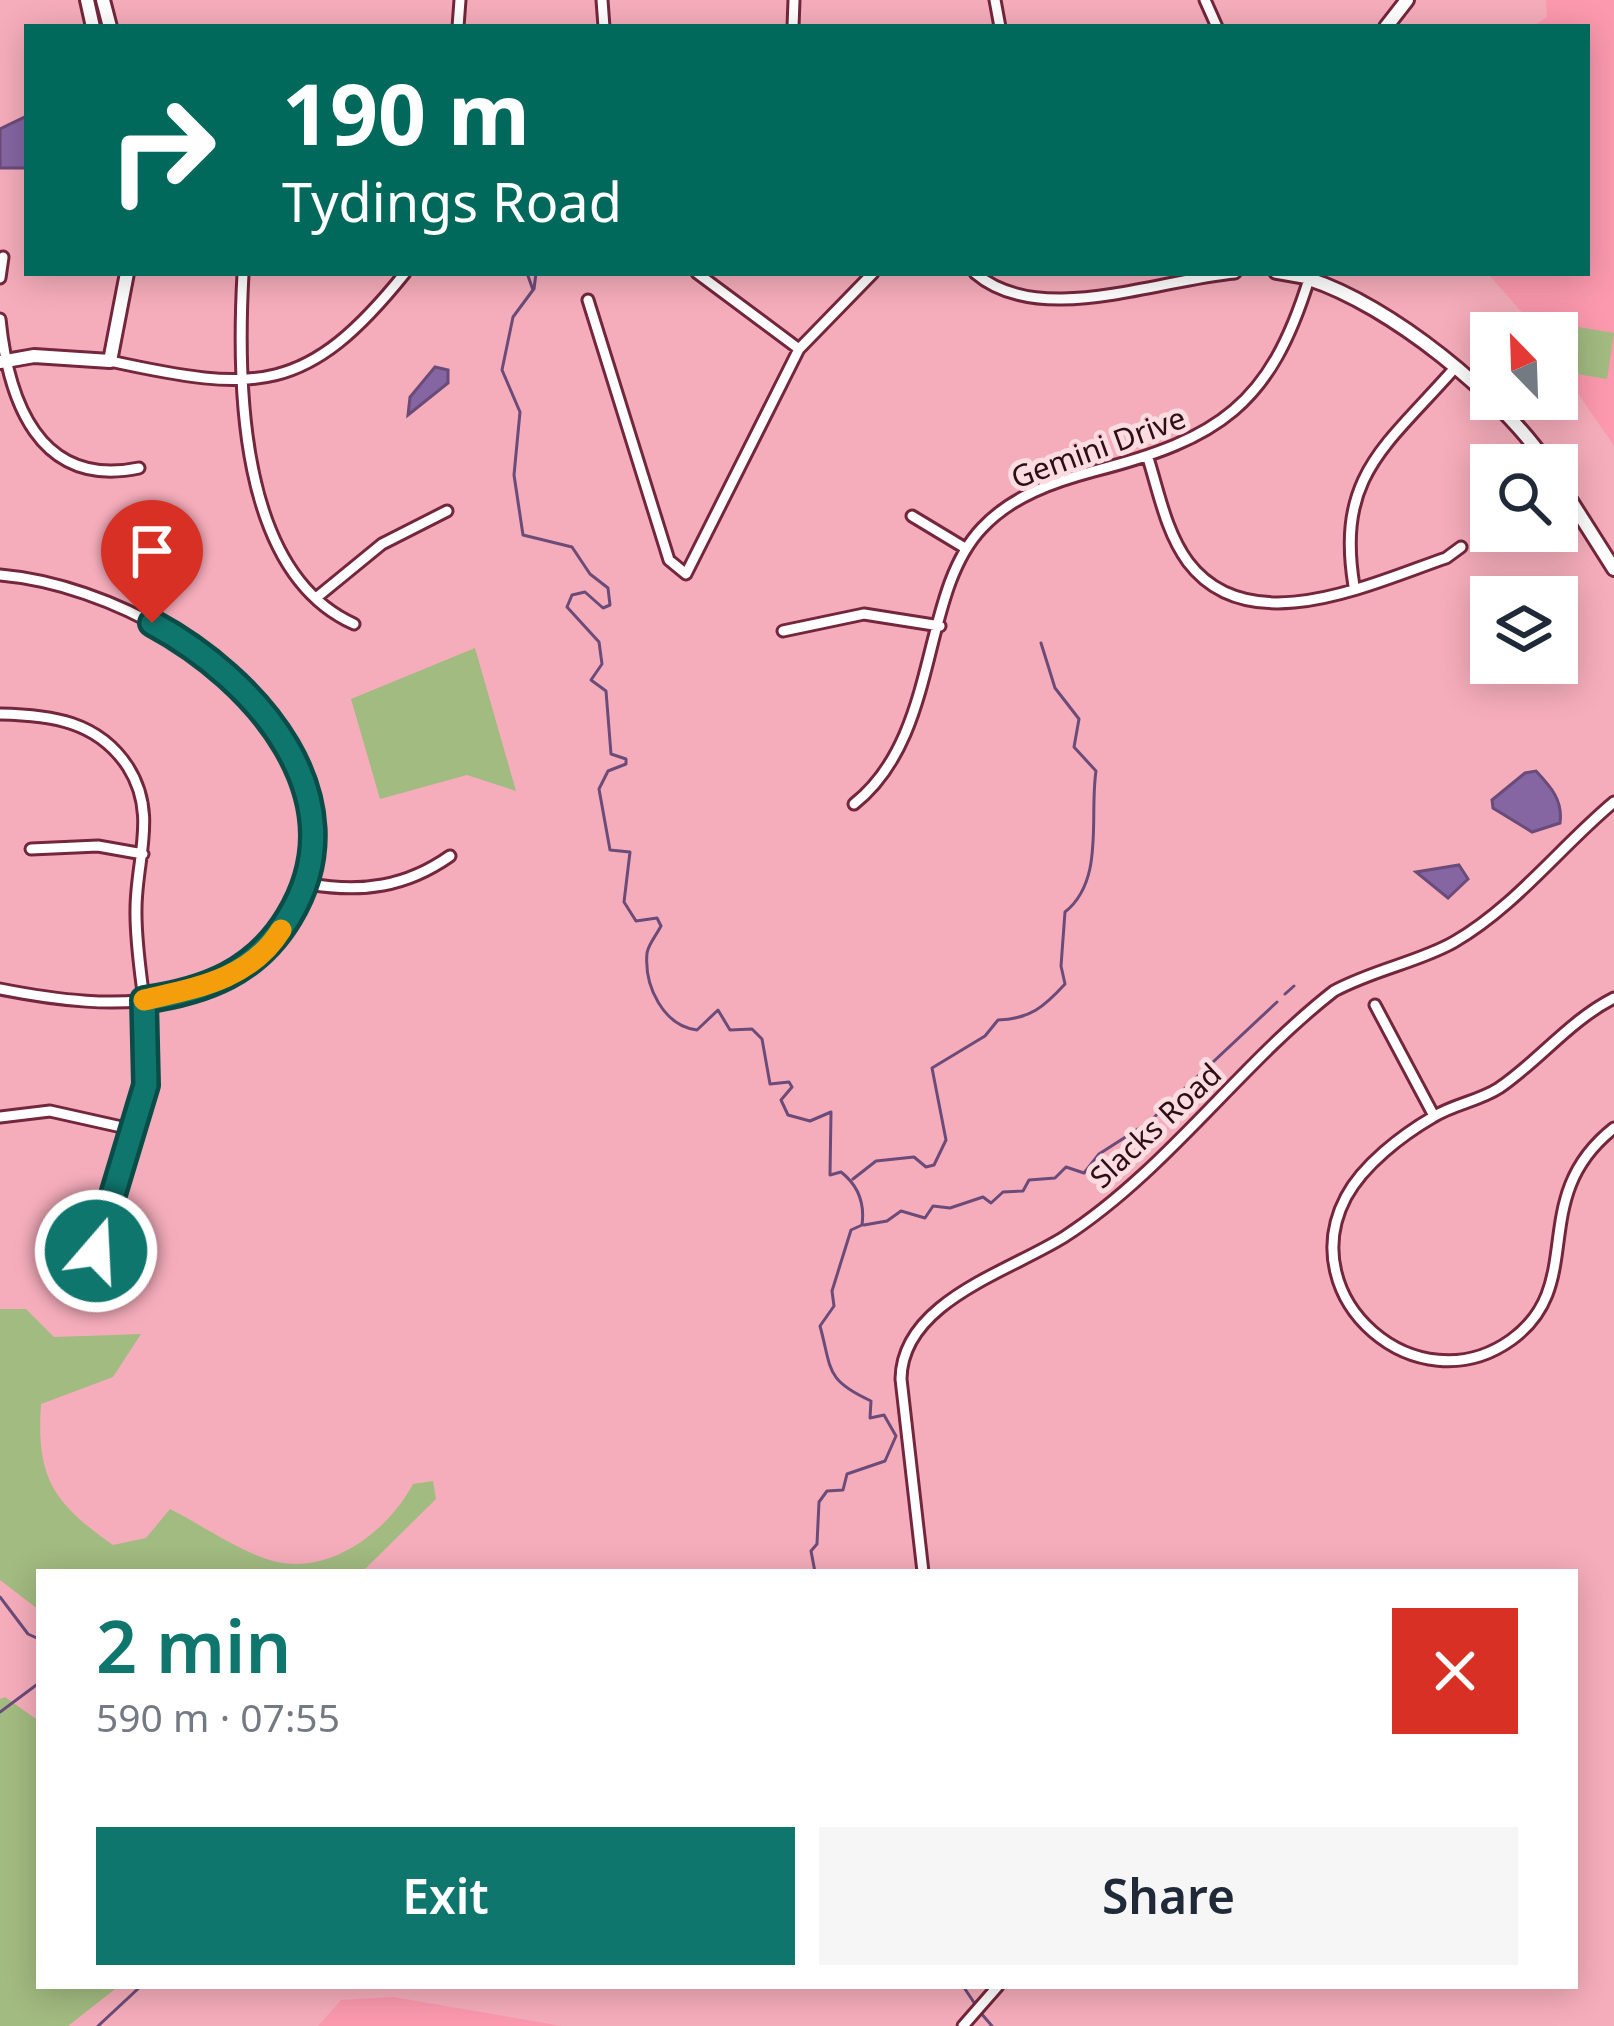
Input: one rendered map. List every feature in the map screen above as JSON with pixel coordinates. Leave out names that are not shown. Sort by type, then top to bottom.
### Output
[{"type":"street","points":[[1388,24],[1407,0]]},
{"type":"street","points":[[0,278],[3,256]]},
{"type":"street","points":[[110,362],[126,276]]},
{"type":"street","points":[[243,276],[244,380],[267,527],[297,579],[354,624]]},
{"type":"street","points":[[3,362],[34,356],[244,380],[324,356],[362,326],[403,276]]},
{"type":"street","points":[[701,276],[799,349]]},
{"type":"street","points":[[587,300],[669,560],[686,574],[799,349],[870,276]]},
{"type":"street","points":[[979,276],[1005,294],[1046,303],[1216,276]]},
{"type":"street","points":[[1310,276],[1377,310],[1522,429],[1533,444]]},
{"type":"street","name":"Gemini Drive","points":[[854,804],[874,788],[904,734],[965,548],[1011,503],[1048,484],[1148,458],[1228,420],[1251,398],[1287,344],[1310,276]]},
{"type":"street","points":[[0,319],[3,362],[22,416],[54,452],[111,473],[140,468]]},
{"type":"street","points":[[1354,586],[1346,527],[1359,487],[1389,442],[1453,370]]},
{"type":"street","points":[[1148,458],[1173,537],[1185,558],[1208,580],[1248,600],[1276,603],[1354,586],[1446,558],[1462,547]]},
{"type":"street","points":[[316,598],[382,544],[447,511]]},
{"type":"street","points":[[1578,512],[1614,569]]},
{"type":"street","points":[[913,516],[965,548]]},
{"type":"street","points":[[0,575],[70,587],[125,608],[180,638],[225,676],[280,735],[296,762],[314,826],[308,884],[276,938],[241,970],[202,989],[144,1000],[68,1001],[0,989]]},
{"type":"street","points":[[783,631],[864,614],[940,626]]},
{"type":"street","points":[[0,714],[65,719],[107,742],[138,785],[146,815],[136,923],[146,1085],[101,1238],[75,1276]]},
{"type":"street","name":"Slacks Road","points":[[923,1569],[901,1379],[901,1357],[920,1325],[1087,1220],[1334,991],[1374,969],[1454,942],[1495,913],[1614,802]]},
{"type":"street","points":[[31,849],[98,846],[143,854]]},
{"type":"street","points":[[308,884],[378,887],[419,876],[450,856]]},
{"type":"street","points":[[1614,998],[1563,1032],[1497,1089],[1434,1116],[1358,1181],[1345,1199],[1332,1239],[1340,1287],[1357,1319],[1402,1353],[1434,1362],[1488,1353],[1533,1319],[1554,1279],[1558,1220],[1570,1180],[1614,1128]]},
{"type":"street","points":[[1375,1005],[1434,1116]]},
{"type":"street","points":[[0,1117],[50,1111],[135,1130]]},
{"type":"street","points":[[967,2021],[995,1989]]},
{"type":"shaded area","points":[[1546,0],[1614,0],[1614,446],[1578,394],[1578,312],[1522,312],[1490,276],[1590,276],[1590,24],[1536,24],[1547,17]]},
{"type":"shaded area","points":[[24,117],[24,168],[0,168],[0,129]]},
{"type":"shaded area","points":[[435,367],[448,370],[448,383],[408,415],[410,397]]},
{"type":"shaded area","points":[[1536,771],[1558,801],[1560,823],[1532,832],[1493,808],[1492,800],[1525,773]]},
{"type":"shaded area","points":[[1459,865],[1468,879],[1448,898],[1416,872]]},
{"type":"shaded area","points":[[393,1997],[562,2026],[318,2026],[341,2000]]},
{"type":"green space","points":[[1578,327],[1614,333],[1607,379],[1578,374]]},
{"type":"green space","points":[[475,648],[516,791],[467,775],[380,799],[351,699]]},
{"type":"green space","points":[[0,1309],[26,1309],[54,1337],[141,1334],[113,1377],[41,1404],[42,1451],[53,1486],[76,1516],[113,1545],[146,1538],[170,1509],[260,1557],[294,1564],[315,1562],[355,1546],[389,1518],[413,1484],[433,1481],[436,1499],[365,1569],[36,1569],[36,1608],[0,1580]]},
{"type":"green space","points":[[5,1697],[36,1719],[36,1989],[115,1989],[68,2026],[0,2026],[0,1699]]},
{"type":"waterway","points":[[528,276],[533,290],[513,317],[502,370],[520,412],[514,475],[523,535],[572,547],[590,574],[608,588],[610,605],[603,608],[585,592],[572,595],[567,607],[599,642],[602,664],[591,680],[606,691],[611,754],[626,759],[626,764],[608,771],[599,789],[610,850],[630,852],[624,902],[636,921],[657,918],[661,926],[647,953],[653,991],[666,1013],[685,1027],[697,1030],[718,1010],[730,1030],[752,1029],[762,1039],[770,1084],[789,1082],[792,1087],[781,1100],[788,1115],[810,1121],[831,1112],[830,1175],[841,1172],[852,1183],[863,1209],[862,1225],[851,1230],[832,1291],[834,1306],[820,1326],[838,1380],[871,1401],[870,1418],[884,1415],[896,1436],[885,1461],[847,1474],[843,1490],[827,1491],[819,1502],[817,1544],[811,1551],[814,1569]]},
{"type":"waterway","points":[[534,289],[536,276]]},
{"type":"waterway","points":[[853,1179],[876,1161],[914,1157],[926,1167],[934,1165],[946,1140],[932,1068],[985,1036],[998,1020],[1036,1010],[1065,984],[1061,966],[1065,912],[1078,899],[1091,865],[1096,771],[1074,747],[1079,719],[1055,688],[1041,643]]},
{"type":"waterway","points":[[1285,994],[1294,986]]},
{"type":"waterway","points":[[864,1225],[887,1221],[901,1211],[925,1218],[933,1206],[950,1208],[983,1197],[991,1203],[1003,1192],[1023,1191],[1029,1180],[1055,1178],[1066,1167],[1084,1173],[1099,1154],[1149,1122],[1277,1002]]},
{"type":"waterway","points":[[0,1597],[36,1638]]},
{"type":"waterway","points":[[0,1712],[36,1685]]},
{"type":"waterway","points":[[98,2026],[138,1989]]},
{"type":"waterway","points":[[965,1989],[975,2004]]},
{"type":"waterway","points":[[980,2012],[992,2026]]},
{"type":"slow traffic","points":[[144,1000],[202,989],[222,980],[261,955],[281,930]]},
{"type":"route","points":[[96,1251],[146,1085],[144,1000],[202,989],[261,955],[308,884],[312,854],[311,806],[296,762],[280,735],[225,676],[180,638],[152,623]]}]
